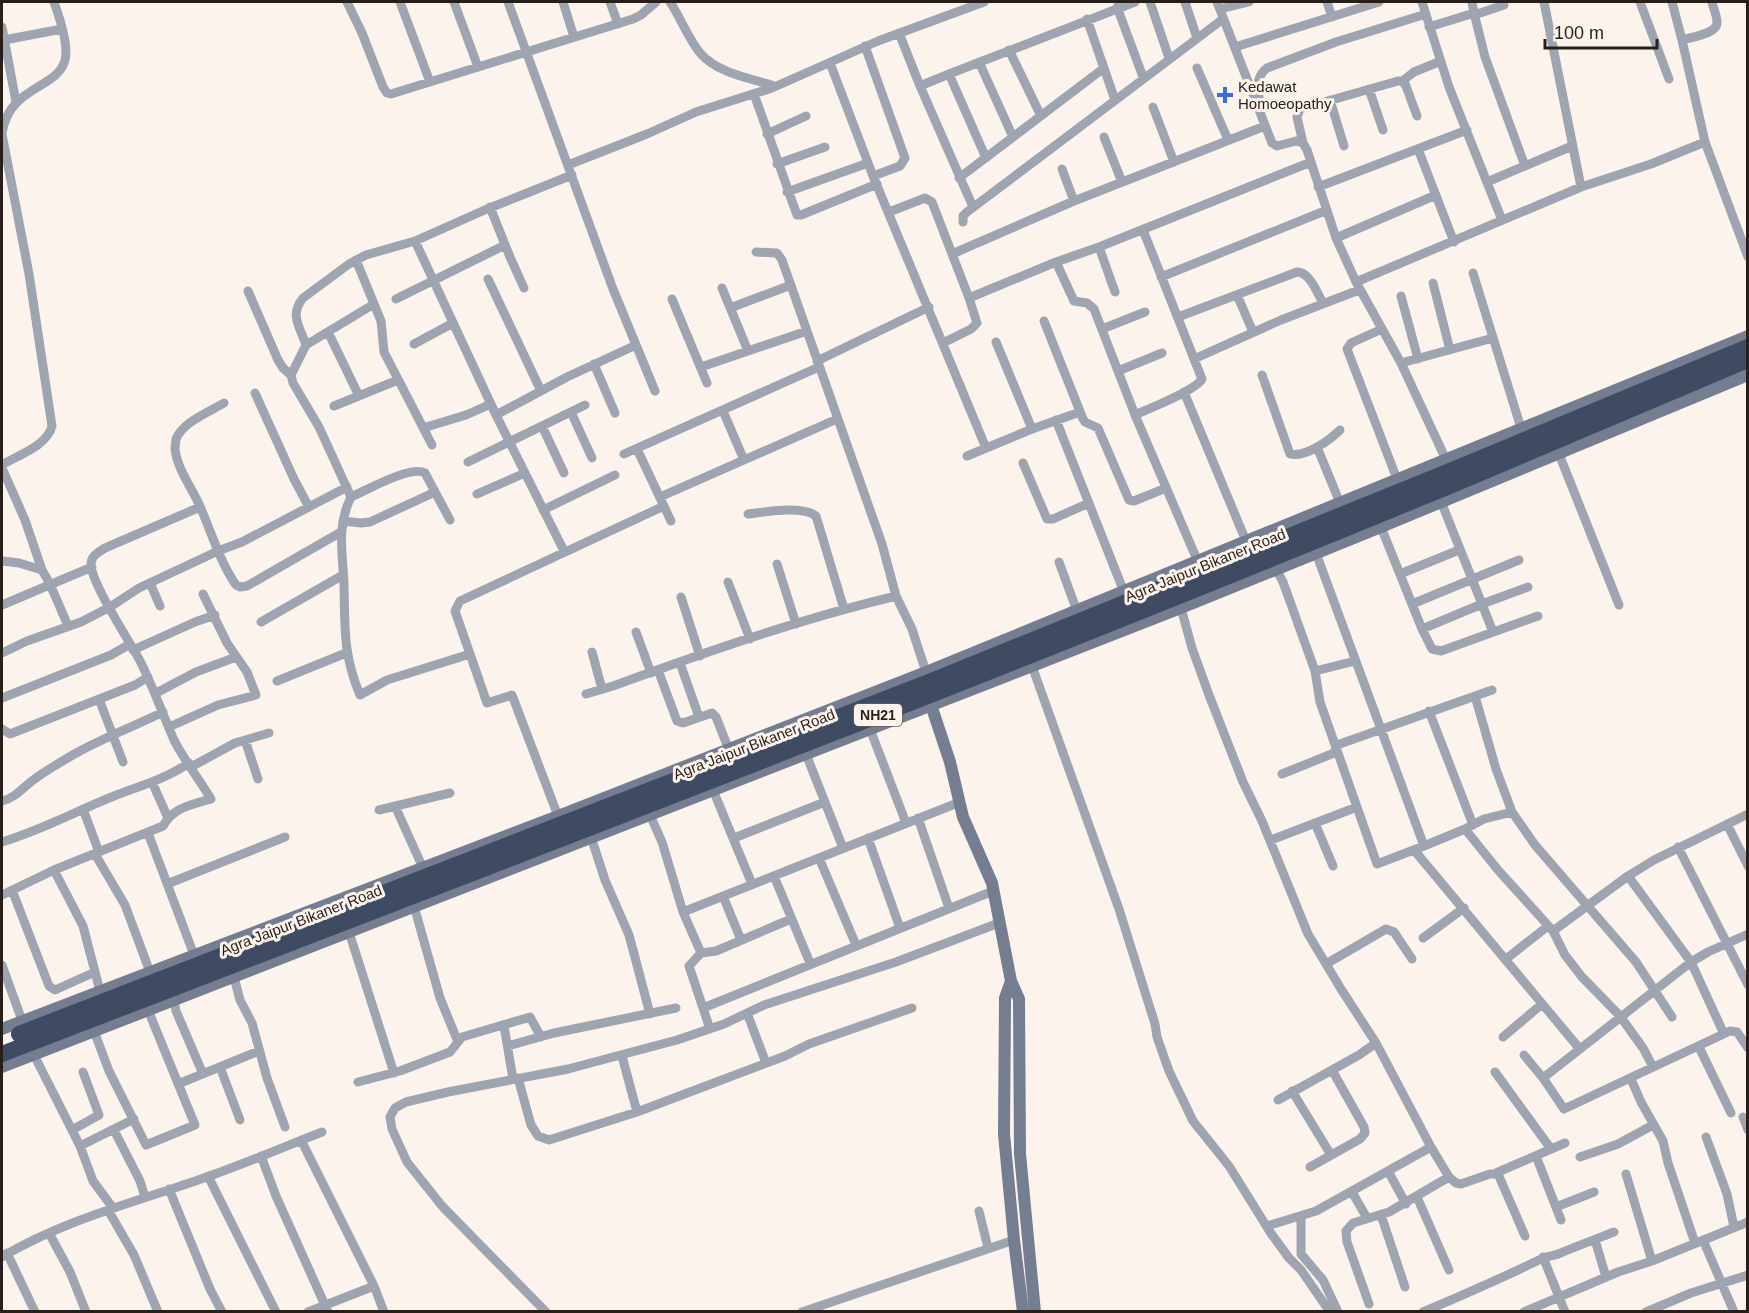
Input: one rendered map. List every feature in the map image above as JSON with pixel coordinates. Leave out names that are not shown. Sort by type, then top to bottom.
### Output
[{"type":"highway","name":"Agra Jaipur Bikaner Road","points":[[2,1053],[28,1038],[929,681],[1748,348]]},
{"type":"highway","name":"Agra Jaipur Bikaner Road","points":[[2,1041],[28,1038],[720,777],[1439,497],[1450,471],[1748,360]]},
{"type":"street","points":[[54,2],[66,52],[62,68],[53,77],[16,102],[2,121],[2,144],[29,274],[52,426],[50,433],[39,444],[2,467],[25,520],[42,570],[68,626]]},
{"type":"street","points":[[347,2],[354,13],[387,93],[396,93],[618,24],[641,15],[656,2]]},
{"type":"street","points":[[400,2],[430,82]]},
{"type":"street","points":[[454,2],[478,67]]},
{"type":"street","points":[[508,2],[613,289],[655,391]]},
{"type":"street","points":[[563,2],[574,37]]},
{"type":"street","points":[[610,2],[618,24]]},
{"type":"street","points":[[670,2],[692,40],[710,62],[718,68],[774,86]]},
{"type":"street","points":[[568,165],[696,112],[774,86],[965,5],[984,2]]},
{"type":"street","points":[[920,86],[1117,7],[1135,2]]},
{"type":"street","points":[[1150,2],[1169,58]]},
{"type":"street","points":[[1185,2],[1197,38]]},
{"type":"street","points":[[963,222],[964,214],[1197,38],[1220,10],[1244,2]]},
{"type":"street","points":[[1327,2],[1332,16]]},
{"type":"street","points":[[1235,47],[1379,2]]},
{"type":"street","points":[[1422,2],[1441,61],[1502,220]]},
{"type":"street","points":[[1472,2],[1485,57],[1526,166]]},
{"type":"street","points":[[1544,2],[1581,187]]},
{"type":"street","points":[[1640,2],[1669,79]]},
{"type":"street","points":[[1672,2],[1705,142],[1748,257]]},
{"type":"street","points":[[1682,40],[1716,27],[1712,2]]},
{"type":"street","points":[[1429,27],[1504,5]]},
{"type":"street","points":[[1117,7],[1143,77]]},
{"type":"street","points":[[1220,10],[1270,139],[1276,146],[1296,141],[1303,143]]},
{"type":"street","points":[[1259,107],[1257,83],[1260,74],[1267,68],[1336,42],[1426,14]]},
{"type":"street","points":[[1087,19],[1115,100]]},
{"type":"street","points":[[2,27],[16,102]]},
{"type":"street","points":[[4,40],[62,29]]},
{"type":"street","points":[[899,33],[973,207]]},
{"type":"street","points":[[754,94],[787,192],[795,213],[799,216],[875,180],[900,166],[905,158],[865,46]]},
{"type":"street","points":[[1009,50],[1041,116]]},
{"type":"street","points":[[1417,116],[1405,83],[1408,75],[1441,61]]},
{"type":"street","points":[[979,62],[1013,137]]},
{"type":"street","points":[[830,63],[868,163],[986,448]]},
{"type":"street","points":[[959,178],[1104,68]]},
{"type":"street","points":[[1197,68],[1228,140]]},
{"type":"street","points":[[949,74],[986,158]]},
{"type":"street","points":[[1405,83],[1398,81],[1306,106],[1298,112],[1297,117],[1303,143],[1336,238],[1358,286],[1401,363],[1450,471]]},
{"type":"street","points":[[1369,89],[1383,130]]},
{"type":"street","points":[[1330,100],[1344,146]]},
{"type":"street","points":[[1153,107],[1174,162]]},
{"type":"street","points":[[767,134],[806,116]]},
{"type":"street","points":[[952,254],[1074,201],[1265,126]]},
{"type":"street","points":[[1318,187],[1467,130]]},
{"type":"street","points":[[1104,137],[1122,182]]},
{"type":"street","points":[[1194,359],[1323,303],[1502,220],[1581,187],[1651,164],[1705,142]]},
{"type":"street","points":[[1487,182],[1572,146]]},
{"type":"street","points":[[777,164],[825,147]]},
{"type":"street","points":[[1418,149],[1454,242]]},
{"type":"street","points":[[969,298],[1311,162]]},
{"type":"street","points":[[787,192],[868,163]]},
{"type":"street","points":[[1062,169],[1074,201]]},
{"type":"street","points":[[306,345],[295,316],[298,305],[318,287],[356,260],[378,250],[415,241],[490,207],[572,175]]},
{"type":"street","points":[[1336,238],[1436,195]]},
{"type":"street","points":[[889,212],[918,200],[928,198],[932,202],[976,319],[975,326],[943,343]]},
{"type":"street","points":[[490,207],[524,288]]},
{"type":"street","points":[[1161,277],[1327,210]]},
{"type":"street","points":[[1135,415],[1184,392],[1202,379],[1143,230]]},
{"type":"street","points":[[415,241],[496,415],[564,551]]},
{"type":"street","points":[[396,299],[505,245]]},
{"type":"street","points":[[1099,247],[1115,292]]},
{"type":"street","points":[[756,252],[777,253],[782,260],[882,544],[897,596],[912,629],[926,672]]},
{"type":"street","points":[[356,260],[381,321],[384,352],[432,445]]},
{"type":"street","points":[[1056,262],[1071,298],[1076,303],[1087,303],[1092,306],[1135,415],[1198,562]]},
{"type":"street","points":[[1178,317],[1297,272],[1303,272],[1307,276],[1323,303]]},
{"type":"street","points":[[1473,273],[1521,428]]},
{"type":"street","points":[[488,279],[541,391]]},
{"type":"street","points":[[1433,283],[1450,350]]},
{"type":"street","points":[[730,308],[791,285]]},
{"type":"street","points":[[722,288],[748,351]]},
{"type":"street","points":[[248,291],[281,365],[291,375],[293,383],[319,428],[351,498],[341,532],[346,653],[360,695],[387,680],[470,654]]},
{"type":"street","points":[[1237,295],[1253,332]]},
{"type":"street","points":[[1401,296],[1418,359]]},
{"type":"street","points":[[672,299],[707,383]]},
{"type":"street","points":[[291,375],[306,345],[375,304]]},
{"type":"street","points":[[624,454],[723,411],[929,308]]},
{"type":"street","points":[[1102,329],[1145,312]]},
{"type":"street","points":[[1044,321],[1080,412],[1085,422],[1098,428],[1130,500],[1134,501],[1166,488]]},
{"type":"street","points":[[414,344],[453,323]]},
{"type":"street","points":[[1382,329],[1351,343],[1347,350],[1397,479]]},
{"type":"street","points":[[701,367],[807,331]]},
{"type":"street","points":[[328,332],[359,396]]},
{"type":"street","points":[[2,1067],[28,1038],[100,991],[729,750],[1198,562],[1397,479],[1450,471],[1521,428],[1748,336]]},
{"type":"street","points":[[1401,363],[1493,338]]},
{"type":"street","points":[[996,342],[1032,429]]},
{"type":"street","points":[[496,415],[636,345]]},
{"type":"street","points":[[1118,371],[1162,353]]},
{"type":"street","points":[[594,364],[615,413]]},
{"type":"street","points":[[1262,375],[1289,452],[1296,455],[1317,447],[1340,430]]},
{"type":"street","points":[[2,1029],[28,1038],[94,1031],[1181,608],[1381,527],[1439,497],[1558,454],[1748,375]]},
{"type":"street","points":[[334,406],[399,380]]},
{"type":"street","points":[[1184,392],[1246,541]]},
{"type":"street","points":[[255,393],[309,507]]},
{"type":"street","points":[[224,403],[180,432],[175,449],[218,551],[231,576],[240,587],[247,586],[341,532]]},
{"type":"street","points":[[423,428],[466,415],[491,404]]},
{"type":"street","points":[[468,462],[585,405]]},
{"type":"street","points":[[723,411],[744,460]]},
{"type":"street","points":[[571,412],[592,458]]},
{"type":"street","points":[[967,456],[1080,412]]},
{"type":"street","points":[[558,816],[512,695],[487,703],[455,611],[460,601],[744,460],[837,419]]},
{"type":"street","points":[[1056,420],[1124,592]]},
{"type":"street","points":[[542,426],[564,473]]},
{"type":"street","points":[[1317,447],[1340,503]]},
{"type":"street","points":[[637,449],[671,521]]},
{"type":"street","points":[[1558,454],[1619,605]]},
{"type":"street","points":[[1023,463],[1047,519],[1053,519],[1089,503]]},
{"type":"street","points":[[351,498],[415,471],[425,473],[450,520]]},
{"type":"street","points":[[477,494],[525,473]]},
{"type":"street","points":[[543,510],[615,475]]},
{"type":"street","points":[[2,654],[110,607],[150,583],[242,542],[347,487]]},
{"type":"street","points":[[343,521],[370,522],[435,492]]},
{"type":"street","points":[[1439,497],[1493,632]]},
{"type":"street","points":[[2,896],[54,870],[163,826],[170,814],[186,806],[212,799],[175,741],[156,693],[92,572],[92,558],[105,548],[200,507]]},
{"type":"street","points":[[748,514],[802,511],[816,516],[844,609]]},
{"type":"street","points":[[1381,527],[1422,629],[1430,645],[1436,651],[1538,616]]},
{"type":"street","points":[[1400,574],[1459,550]]},
{"type":"street","points":[[1316,553],[1424,846]]},
{"type":"street","points":[[1412,604],[1519,560]]},
{"type":"street","points":[[2,561],[42,570]]},
{"type":"street","points":[[1059,562],[1077,611]]},
{"type":"street","points":[[777,564],[796,624]]},
{"type":"street","points":[[2,605],[92,567]]},
{"type":"street","points":[[1276,569],[1283,582],[1315,671],[1320,702],[1377,864],[1484,819],[1512,812]]},
{"type":"street","points":[[261,622],[343,575]]},
{"type":"street","points":[[728,582],[750,639]]},
{"type":"street","points":[[150,583],[160,606]]},
{"type":"street","points":[[1422,629],[1528,587]]},
{"type":"street","points":[[169,727],[218,705],[256,695],[247,672],[227,643],[203,594]]},
{"type":"street","points":[[586,694],[796,624],[897,596]]},
{"type":"street","points":[[681,597],[700,656]]},
{"type":"street","points":[[1181,608],[1192,648],[1243,782],[1271,840],[1308,934],[1376,1043],[1449,1177],[1461,1184],[1496,1173],[1565,1143]]},
{"type":"street","points":[[2,698],[215,615]]},
{"type":"street","points":[[636,632],[678,722],[682,723],[710,713],[714,715],[729,750]]},
{"type":"street","points":[[592,652],[602,689]]},
{"type":"street","points":[[277,681],[346,653]]},
{"type":"street","points":[[156,693],[196,672],[236,657]]},
{"type":"street","points":[[1315,671],[1355,661]]},
{"type":"street","points":[[680,663],[699,717]]},
{"type":"street","points":[[1032,666],[1119,909],[1169,1071],[1193,1121],[1239,1180],[1289,1258],[1301,1270],[1330,1311]]},
{"type":"street","points":[[2,729],[5,733],[10,734],[135,685],[148,677]]},
{"type":"street","points":[[1336,745],[1492,690]]},
{"type":"street","points":[[1475,696],[1512,812],[1535,845],[1636,962],[1672,1017]]},
{"type":"street","points":[[99,699],[123,762]]},
{"type":"street","points":[[931,705],[950,762],[963,817],[992,883],[1011,981],[1018,999],[1020,1151],[1035,1311]]},
{"type":"street","points":[[1430,711],[1469,827],[1498,870],[1551,928],[1571,962],[1620,1016],[1643,1048],[1653,1067]]},
{"type":"street","points":[[2,801],[13,797],[35,779],[94,743],[163,712]]},
{"type":"street","points":[[870,729],[906,823]]},
{"type":"street","points":[[2,842],[170,776],[235,743],[269,733]]},
{"type":"street","points":[[245,740],[258,779]]},
{"type":"street","points":[[1282,774],[1334,753],[1336,745]]},
{"type":"street","points":[[806,754],[843,848]]},
{"type":"street","points":[[152,782],[168,818]]},
{"type":"street","points":[[713,790],[752,884]]},
{"type":"street","points":[[379,810],[450,793]]},
{"type":"street","points":[[734,838],[825,802]]},
{"type":"street","points":[[683,912],[960,802]]},
{"type":"street","points":[[395,806],[423,868]]},
{"type":"street","points":[[1271,840],[1357,807]]},
{"type":"street","points":[[83,809],[97,853],[125,905],[150,972]]},
{"type":"street","points":[[650,814],[662,842],[683,912],[701,953]]},
{"type":"street","points":[[1506,959],[1628,876],[1678,847],[1748,814]]},
{"type":"street","points":[[918,818],[950,908]]},
{"type":"street","points":[[1315,823],[1333,866]]},
{"type":"street","points":[[1728,824],[1748,866]]},
{"type":"street","points":[[148,833],[194,955]]},
{"type":"street","points":[[167,884],[285,837]]},
{"type":"street","points":[[591,837],[605,880],[629,934],[650,1014]]},
{"type":"street","points":[[868,838],[900,928]]},
{"type":"street","points":[[1678,847],[1748,985]]},
{"type":"street","points":[[1414,850],[1579,1048]]},
{"type":"street","points":[[819,858],[856,945]]},
{"type":"street","points":[[54,870],[82,926],[100,991]]},
{"type":"street","points":[[774,876],[810,963]]},
{"type":"street","points":[[1628,876],[1691,962],[1724,1034]]},
{"type":"street","points":[[12,890],[49,986],[55,990],[95,972]]},
{"type":"street","points":[[703,1008],[993,891]]},
{"type":"street","points":[[723,896],[741,940]]},
{"type":"street","points":[[414,906],[440,998],[458,1042]]},
{"type":"street","points":[[1423,938],[1464,908]]},
{"type":"street","points":[[710,1029],[689,966],[701,953],[716,951],[790,919]]},
{"type":"street","points":[[546,1311],[436,1198],[403,1156],[394,1137],[391,1123],[392,1112],[399,1105],[568,1070],[621,1056],[710,1029],[764,1005],[896,962],[999,923]]},
{"type":"street","points":[[1326,964],[1386,929],[1394,932],[1412,959]]},
{"type":"street","points":[[349,932],[394,1073]]},
{"type":"street","points":[[1543,1078],[1691,962],[1748,934]]},
{"type":"street","points":[[2,965],[5,983],[28,1038],[80,1146],[93,1181],[134,1255],[158,1311]]},
{"type":"street","points":[[234,977],[240,1000],[252,1023],[285,1127]]},
{"type":"street","points":[[1011,981],[1005,998],[1004,1134],[1023,1311]]},
{"type":"street","points":[[174,1000],[176,1011],[203,1074]]},
{"type":"street","points":[[1503,1037],[1542,1004]]},
{"type":"street","points":[[508,1046],[676,1008]]},
{"type":"street","points":[[504,1026],[516,1079],[531,1125],[538,1136],[545,1140],[637,1112],[766,1063],[809,1044],[912,1008]]},
{"type":"street","points":[[94,1031],[110,1071],[146,1145],[195,1125],[148,1010]]},
{"type":"street","points":[[747,1013],[766,1063]]},
{"type":"street","points":[[358,1082],[394,1073],[450,1052],[462,1037],[530,1017],[541,1037]]},
{"type":"street","points":[[1524,1055],[1564,1109],[1734,1030],[1748,1048]]},
{"type":"street","points":[[1278,1100],[1376,1043]]},
{"type":"street","points":[[1699,1047],[1731,1113]]},
{"type":"street","points":[[178,1084],[259,1051]]},
{"type":"street","points":[[621,1056],[637,1112]]},
{"type":"street","points":[[220,1067],[240,1120]]},
{"type":"street","points":[[1310,1167],[1360,1139],[1365,1133],[1364,1127],[1332,1070]]},
{"type":"street","points":[[72,1130],[99,1115],[83,1072]]},
{"type":"street","points":[[1495,1072],[1551,1149]]},
{"type":"street","points":[[1631,1078],[1663,1141],[1668,1163],[1699,1241],[1734,1311]]},
{"type":"street","points":[[1292,1091],[1331,1155]]},
{"type":"street","points":[[1743,1117],[1748,1130]]},
{"type":"street","points":[[80,1146],[134,1119]]},
{"type":"street","points":[[1580,1157],[1618,1144],[1653,1125]]},
{"type":"street","points":[[114,1130],[140,1181],[145,1197]]},
{"type":"street","points":[[35,1311],[4,1255],[27,1242],[110,1209],[208,1176],[322,1132]]},
{"type":"street","points":[[1706,1137],[1727,1194],[1734,1227]]},
{"type":"street","points":[[301,1140],[374,1286],[384,1311]]},
{"type":"street","points":[[1267,1226],[1301,1216],[1352,1192],[1431,1147]]},
{"type":"street","points":[[261,1156],[280,1205],[327,1308]]},
{"type":"street","points":[[1536,1156],[1561,1220]]},
{"type":"street","points":[[1389,1171],[1406,1204]]},
{"type":"street","points":[[1496,1173],[1525,1236]]},
{"type":"street","points":[[1626,1174],[1652,1261]]},
{"type":"street","points":[[208,1176],[276,1311]]},
{"type":"street","points":[[1368,1304],[1346,1232],[1353,1223],[1381,1215],[1406,1204],[1449,1177]]},
{"type":"street","points":[[1008,1181],[1022,1181]]},
{"type":"street","points":[[169,1189],[210,1288],[222,1311]]},
{"type":"street","points":[[1352,1192],[1367,1218]]},
{"type":"street","points":[[1556,1207],[1594,1192]]},
{"type":"street","points":[[1417,1197],[1449,1270]]},
{"type":"street","points":[[979,1211],[988,1248]]},
{"type":"street","points":[[1381,1215],[1405,1287]]},
{"type":"street","points":[[1301,1216],[1301,1254],[1323,1280],[1338,1311]]},
{"type":"street","points":[[1524,1311],[1606,1276],[1652,1261],[1748,1222]]},
{"type":"street","points":[[1423,1311],[1454,1300],[1543,1257],[1556,1255],[1614,1232]]},
{"type":"street","points":[[49,1233],[70,1272],[86,1311]]},
{"type":"street","points":[[802,1311],[817,1309],[1014,1240]]},
{"type":"street","points":[[1595,1240],[1606,1276]]},
{"type":"street","points":[[1543,1257],[1565,1311]]},
{"type":"street","points":[[1646,1311],[1691,1293],[1748,1275]]},
{"type":"street","points":[[308,1311],[327,1308],[374,1286]]},
{"type":"street","points":[[1672,1301],[1676,1311]]},
{"type":"place","name":"Kedawat Homoeopathy","points":[[1225,95]]}]
